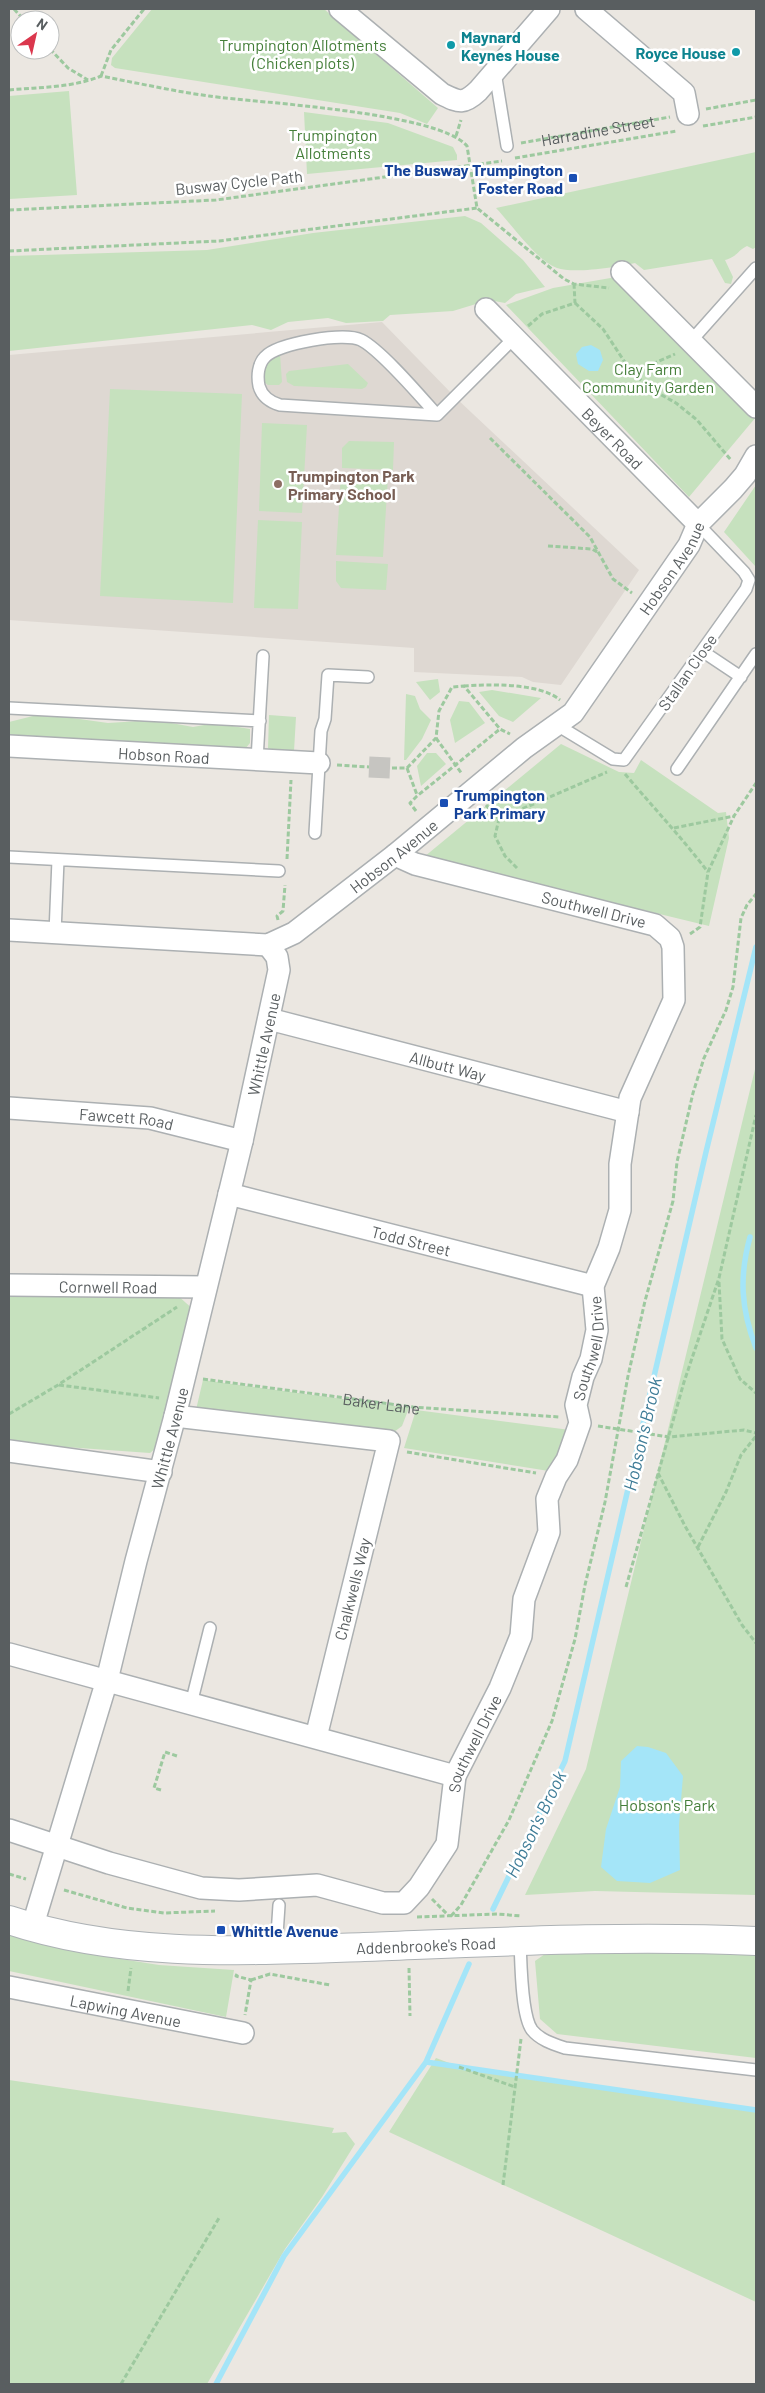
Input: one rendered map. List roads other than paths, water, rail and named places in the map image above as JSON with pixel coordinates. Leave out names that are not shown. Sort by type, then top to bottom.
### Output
[{"type":"street","points":[[344,10],[442,94],[457,101],[468,100],[495,72],[549,9]]},
{"type":"street","points":[[586,9],[684,93],[691,124]]},
{"type":"street","points":[[628,278],[756,407]]},
{"type":"street","name":"Beyer Road","points":[[486,309],[698,524]]},
{"type":"street","name":"Hobson Avenue","points":[[9,930],[268,945],[294,933],[395,855],[473,789],[565,719],[689,545],[698,524],[745,475],[756,456]]},
{"type":"street","name":"Hobson Road","points":[[9,746],[319,763]]},
{"type":"street","name":"Southwell Drive","points":[[56,1844],[109,1862],[201,1888],[239,1890],[317,1885],[383,1903],[404,1903],[419,1887],[447,1844],[454,1776],[488,1713],[521,1636],[524,1599],[549,1532],[547,1499],[556,1477],[567,1460],[579,1420],[576,1405],[584,1377],[592,1359],[597,1330],[593,1286],[609,1248],[620,1210],[620,1164],[630,1098],[674,1000],[673,947],[670,938],[655,925],[415,864],[395,855]]},
{"type":"street","name":"Whittle Avenue","points":[[20,1924],[56,1844],[107,1680],[136,1561],[161,1472],[242,1141],[279,970],[277,957],[268,945]]},
{"type":"street","name":"Allbutt Way","points":[[269,1019],[628,1112]]},
{"type":"street","name":"Fawcett Road","points":[[9,1108],[150,1118],[242,1141]]},
{"type":"street","name":"Todd Street","points":[[229,1194],[593,1286]]},
{"type":"street","name":"Cornwell Road","points":[[9,1285],[206,1287]]},
{"type":"street","name":"Chalkwells Way","points":[[177,1408],[389,1441],[316,1737]]},
{"type":"street","points":[[9,1451],[161,1472]]},
{"type":"street","points":[[9,1654],[454,1776]]},
{"type":"street","points":[[9,1830],[56,1844]]},
{"type":"street","name":"Addenbrooke's Road","points":[[20,1924],[67,1937],[168,1949],[276,1950],[520,1942],[714,1939],[756,1941]]},
{"type":"street","name":"Lapwing Avenue","points":[[9,1987],[242,2033]]},
{"type":"lane","points":[[495,72],[506,146]]},
{"type":"lane","points":[[693,343],[756,268]]},
{"type":"lane","points":[[437,415],[372,348],[354,338],[314,340],[275,349],[265,357],[259,370],[258,380],[263,394],[268,400],[280,405],[437,415],[514,338]]},
{"type":"lane","name":"Stallan Close","points":[[565,719],[620,764],[746,589],[749,580],[744,572],[698,524]]},
{"type":"lane","points":[[702,651],[741,677]]},
{"type":"lane","points":[[677,769],[756,654]]},
{"type":"lane","points":[[257,760],[263,656]]},
{"type":"lane","points":[[315,833],[321,730],[325,719],[328,675],[368,677]]},
{"type":"lane","points":[[9,708],[260,721]]},
{"type":"lane","points":[[9,857],[284,871]]},
{"type":"lane","points":[[55,933],[58,860]]},
{"type":"lane","points":[[191,1704],[210,1628]]},
{"type":"lane","points":[[276,1950],[279,1905]]},
{"type":"lane","points":[[520,1942],[525,2006],[531,2029],[542,2040],[565,2048],[756,2070]]},
{"type":"water","points":[[591,345],[600,350],[603,360],[598,371],[589,371],[578,364],[576,354],[582,347]]},
{"type":"water","points":[[637,1746],[648,1747],[666,1753],[683,1776],[679,1825],[680,1870],[650,1883],[617,1881],[601,1867],[606,1829],[620,1787],[621,1761]]},
{"type":"waterway","name":"Hobson's Brook","points":[[493,1909],[565,1761],[706,1152],[756,947]]},
{"type":"waterway","points":[[750,1237],[744,1266],[743,1293],[747,1320],[756,1348]]},
{"type":"waterway","name":"Hobson's Brook","points":[[469,1964],[426,2062],[756,2110]]},
{"type":"waterway","points":[[216,2384],[284,2256],[426,2062]]},
{"type":"tunnel","points":[[369,767],[392,768]]},
{"type":"place","name":"Maynard Keynes House","points":[[451,45]]},
{"type":"place","name":"Royce House","points":[[736,52]]},
{"type":"place","name":"The Busway Trumpington Foster Road","points":[[573,178]]},
{"type":"place","name":"Trumpington Park Primary School","points":[[278,484]]},
{"type":"place","name":"Trumpington Park Primary","points":[[444,803]]},
{"type":"place","name":"Whittle Avenue","points":[[221,1930]]},
{"type":"park label","name":"Trumpington Allotments (Chicken plots)","points":[[303,53]]},
{"type":"park label","name":"Trumpington Allotments","points":[[333,143]]},
{"type":"park label","name":"Clay Farm Community Garden","points":[[648,377]]},
{"type":"park label","name":"Hobson's Park","points":[[667,1804]]}]
